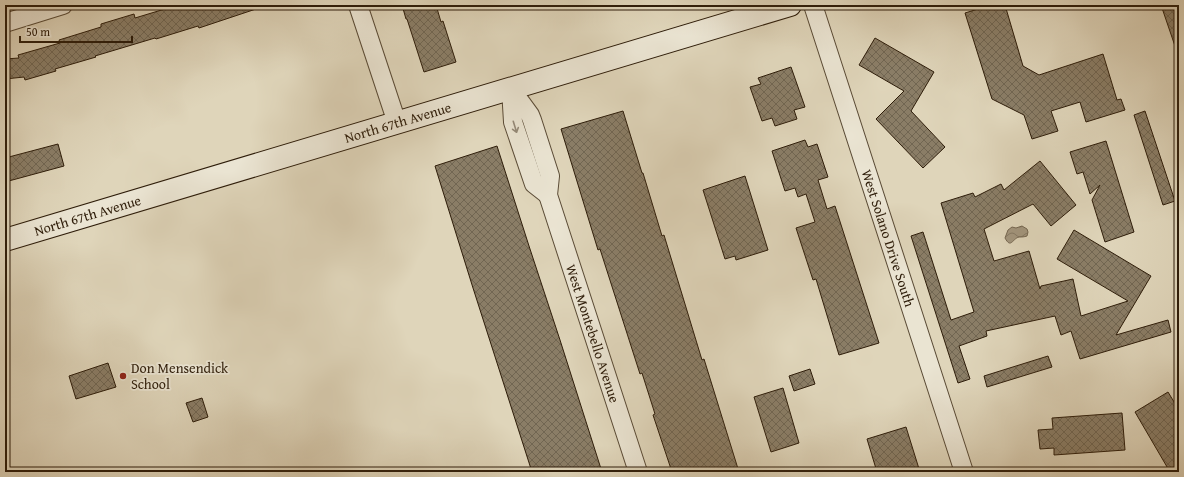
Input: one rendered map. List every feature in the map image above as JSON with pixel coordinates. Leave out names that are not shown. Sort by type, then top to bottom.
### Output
[{"type":"main road","name":"North 67th Avenue","points":[[5,240],[790,5]]},
{"type":"street","points":[[5,23],[63,5]]},
{"type":"street","points":[[358,5],[397,123]]},
{"type":"street","name":"West Solano Drive South","points":[[813,5],[964,472]]},
{"type":"street","name":"West Montebello Avenue","points":[[511,89],[530,115],[550,176],[548,195],[638,472]]},
{"type":"water","points":[[1022,226],[1027,229],[1027,236],[1019,237],[1009,243],[1005,238],[1008,230],[1012,227],[1016,228]]},
{"type":"building","points":[[178,5],[262,5],[262,7],[199,28],[198,26],[95,56],[96,57],[55,69],[56,71],[25,80],[24,77],[5,79],[5,59],[19,58],[18,55],[60,43],[59,40],[101,27],[101,24],[134,14],[135,18]]},
{"type":"building","points":[[402,5],[436,5],[441,22],[443,21],[456,62],[424,72]]},
{"type":"building","points":[[991,5],[1005,5],[1023,66],[1039,75],[1103,54],[1117,100],[1121,99],[1125,110],[1086,122],[1080,102],[1051,111],[1058,131],[1032,139],[1024,115],[992,99],[965,13]]},
{"type":"building","points":[[1161,5],[1179,5],[1179,52],[1177,52]]},
{"type":"building","points":[[875,38],[934,72],[911,111],[945,147],[923,168],[876,119],[904,91],[859,65]]},
{"type":"building","points":[[791,67],[805,107],[794,110],[797,119],[775,126],[772,118],[762,121],[750,87],[761,84],[758,78]]},
{"type":"building","points":[[623,111],[662,236],[664,235],[702,360],[704,359],[739,472],[672,472],[653,415],[655,414],[642,373],[640,374],[600,249],[598,250],[561,129]]},
{"type":"building","points":[[1145,111],[1175,201],[1163,205],[1134,115]]},
{"type":"building","points":[[805,140],[808,147],[817,144],[828,177],[818,180],[827,209],[835,206],[879,343],[839,355],[816,279],[813,280],[796,228],[815,222],[806,194],[798,197],[795,188],[785,191],[772,151]]},
{"type":"building","points":[[1106,141],[1134,232],[1105,242],[1092,200],[1100,185],[1090,194],[1083,172],[1077,174],[1070,152]]},
{"type":"building","points":[[58,144],[64,166],[5,182],[5,158]]},
{"type":"building","points":[[497,146],[602,472],[532,472],[435,166]]},
{"type":"building","points":[[1040,161],[1076,205],[1051,226],[1033,204],[984,229],[994,261],[1029,251],[1040,289],[1041,286],[1073,279],[1081,316],[1128,301],[1057,259],[1074,230],[1151,276],[1116,335],[1168,320],[1171,332],[1080,359],[1071,331],[1061,335],[1055,316],[986,331],[987,336],[959,346],[970,379],[958,383],[911,236],[923,232],[951,320],[974,312],[941,203],[973,193],[975,197],[1001,184],[1004,190]]},
{"type":"building","points":[[745,176],[768,250],[736,260],[735,256],[725,259],[703,190]]},
{"type":"building","points":[[1048,356],[1052,367],[987,387],[984,376]]},
{"type":"building","points":[[108,363],[116,387],[76,399],[69,376]]},
{"type":"building","points":[[810,369],[815,384],[794,391],[789,376]]},
{"type":"building","points":[[783,388],[799,443],[771,452],[754,397]]},
{"type":"building","points":[[1168,392],[1179,410],[1179,467],[1170,472],[1135,412]]},
{"type":"building","points":[[202,398],[208,417],[193,422],[186,403]]},
{"type":"building","points":[[1122,413],[1125,450],[1054,455],[1054,448],[1040,449],[1038,430],[1053,429],[1052,418]]},
{"type":"building","points":[[906,427],[920,472],[877,472],[867,439]]},
{"type":"place","name":"Don Mensendick School","points":[[123,376]]}]
